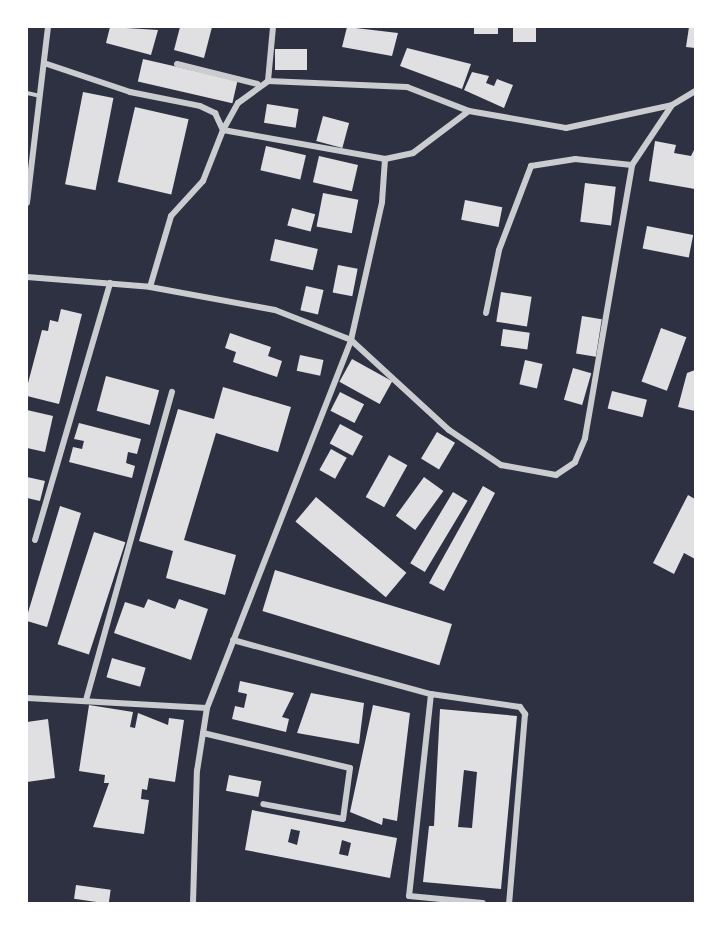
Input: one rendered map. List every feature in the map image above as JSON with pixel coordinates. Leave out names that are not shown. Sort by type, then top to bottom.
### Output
[{"type":"street","points":[[27,203],[48,27]]},
{"type":"street","points":[[268,81],[273,27]]},
{"type":"street","points":[[44,63],[130,92],[201,106],[215,113],[223,130]]},
{"type":"street","points":[[177,64],[258,84]]},
{"type":"street","points":[[150,286],[171,216],[203,181],[223,130],[238,103],[258,84],[268,81],[407,87],[469,111],[566,128],[672,105],[695,91]]},
{"type":"street","points":[[27,277],[150,286],[275,310],[351,340],[475,447],[501,465],[556,475],[575,462],[585,438],[632,165],[672,105]]},
{"type":"street","points":[[223,130],[385,159],[413,153],[469,111]]},
{"type":"street","points":[[193,903],[203,733],[207,708],[351,340],[382,202],[385,159]]},
{"type":"street","points":[[486,313],[499,250],[531,166],[574,159],[632,165]]},
{"type":"street","points":[[35,540],[110,283]]},
{"type":"street","points":[[86,700],[172,392]]},
{"type":"street","points":[[232,640],[431,694],[512,704],[525,714],[509,903]]},
{"type":"street","points":[[431,694],[409,896],[483,903]]},
{"type":"street","points":[[27,698],[207,708]]},
{"type":"street","points":[[203,733],[350,768],[343,819],[263,804]]},
{"type":"lane","points":[[27,93],[40,96]]},
{"type":"building","points":[[110,27],[158,30],[151,55],[106,43]]},
{"type":"building","points":[[180,27],[212,27],[204,58],[174,50]]},
{"type":"building","points":[[347,27],[398,33],[392,56],[342,47]]},
{"type":"building","points":[[474,27],[498,27],[498,34],[474,34]]},
{"type":"building","points":[[513,27],[536,27],[536,42],[513,42]]},
{"type":"building","points":[[689,27],[695,27],[695,48],[686,47]]},
{"type":"building","points":[[407,48],[471,64],[462,89],[400,66]]},
{"type":"building","points":[[275,49],[307,49],[307,70],[275,70]]},
{"type":"building","points":[[143,59],[238,81],[232,103],[138,81]]},
{"type":"building","points":[[472,72],[489,76],[486,83],[494,86],[497,79],[513,85],[504,108],[464,90]]},
{"type":"building","points":[[83,92],[113,98],[95,190],[65,184]]},
{"type":"building","points":[[267,104],[299,109],[296,128],[264,123]]},
{"type":"building","points":[[135,107],[189,119],[171,194],[118,182]]},
{"type":"building","points":[[323,116],[349,123],[342,148],[316,141]]},
{"type":"building","points":[[655,141],[676,145],[674,153],[691,156],[695,148],[695,189],[649,181]]},
{"type":"building","points":[[266,146],[306,155],[300,180],[260,170]]},
{"type":"building","points":[[319,156],[358,165],[352,191],[313,182]]},
{"type":"building","points":[[585,183],[616,187],[611,225],[580,222]]},
{"type":"building","points":[[323,193],[358,200],[352,233],[317,226]]},
{"type":"building","points":[[465,200],[502,207],[498,227],[461,220]]},
{"type":"building","points":[[292,208],[315,214],[311,232],[287,225]]},
{"type":"building","points":[[647,226],[693,235],[689,258],[643,249]]},
{"type":"building","points":[[275,239],[318,249],[313,270],[270,260]]},
{"type":"building","points":[[338,265],[358,269],[352,296],[333,292]]},
{"type":"building","points":[[306,286],[324,290],[318,314],[300,310]]},
{"type":"building","points":[[501,292],[532,297],[527,326],[496,322]]},
{"type":"building","points":[[61,309],[82,314],[59,404],[27,396],[27,387],[42,330],[48,331],[50,320],[58,322]]},
{"type":"building","points":[[582,316],[602,319],[596,357],[576,354]]},
{"type":"building","points":[[661,328],[686,337],[667,391],[642,382]]},
{"type":"building","points":[[503,329],[530,333],[527,350],[501,346]]},
{"type":"building","points":[[230,333],[271,347],[268,356],[282,361],[277,377],[233,362],[236,352],[225,348]]},
{"type":"building","points":[[300,355],[323,360],[320,376],[297,371]]},
{"type":"building","points":[[352,359],[392,381],[380,404],[339,382]]},
{"type":"building","points":[[525,360],[543,364],[537,388],[519,384]]},
{"type":"building","points":[[573,368],[591,373],[582,405],[564,400]]},
{"type":"building","points":[[695,370],[695,411],[678,407],[687,373]]},
{"type":"building","points":[[106,376],[159,390],[150,425],[97,411]]},
{"type":"building","points":[[223,387],[291,407],[278,452],[216,433],[184,540],[236,555],[225,595],[166,578],[173,551],[139,541],[178,409],[214,419]]},
{"type":"building","points":[[612,391],[647,400],[643,417],[608,408]]},
{"type":"building","points":[[340,392],[364,404],[355,423],[330,411]]},
{"type":"building","points":[[27,410],[53,416],[45,452],[27,448]]},
{"type":"building","points":[[79,423],[141,439],[137,454],[128,452],[126,463],[135,466],[132,478],[69,462],[73,447],[82,449],[84,441],[74,439]]},
{"type":"building","points":[[340,424],[363,436],[353,456],[330,443]]},
{"type":"building","points":[[437,432],[455,443],[439,469],[421,459]]},
{"type":"building","points":[[331,449],[347,458],[335,479],[319,470]]},
{"type":"building","points":[[389,455],[407,465],[384,507],[366,497]]},
{"type":"building","points":[[27,477],[45,481],[40,501],[27,498]]},
{"type":"building","points":[[424,477],[443,491],[415,530],[396,516]]},
{"type":"building","points":[[483,486],[495,493],[444,591],[429,583]]},
{"type":"building","points":[[453,492],[468,501],[425,572],[410,563]]},
{"type":"building","points":[[688,495],[695,499],[695,559],[684,553],[674,574],[653,563]]},
{"type":"building","points":[[316,497],[406,573],[386,597],[295,522]]},
{"type":"building","points":[[60,506],[81,513],[47,627],[27,621],[27,616]]},
{"type":"building","points":[[94,532],[125,542],[89,654],[58,644]]},
{"type":"building","points":[[275,570],[452,624],[439,665],[262,611]]},
{"type":"building","points":[[148,599],[175,609],[179,599],[208,609],[191,660],[114,633],[125,602],[144,608]]},
{"type":"building","points":[[112,658],[146,668],[140,687],[106,677]]},
{"type":"building","points":[[240,681],[294,693],[282,717],[289,719],[286,732],[232,719],[235,706],[244,708],[247,694],[238,692]]},
{"type":"building","points":[[311,693],[364,703],[359,744],[297,733]]},
{"type":"building","points":[[89,705],[133,712],[130,727],[135,728],[138,713],[168,725],[169,718],[184,720],[175,782],[149,778],[147,790],[142,789],[141,799],[149,800],[144,834],[93,827],[109,783],[104,783],[105,775],[79,771]]},
{"type":"building","points":[[373,705],[410,713],[397,821],[383,818],[382,825],[350,812]]},
{"type":"building","points":[[440,709],[517,716],[501,889],[423,882],[429,826],[434,826]],"holes":[[[464,770],[477,772],[472,828],[458,827]]]},
{"type":"building","points":[[48,719],[55,778],[27,782],[27,722]]},
{"type":"building","points":[[229,775],[261,781],[258,797],[226,791]]},
{"type":"building","points":[[252,810],[397,838],[390,878],[245,850]],"holes":[[[291,829],[300,831],[297,845],[288,842]],[[342,840],[351,843],[348,856],[339,854]]]},
{"type":"building","points":[[76,885],[111,890],[109,903],[74,899]]}]
